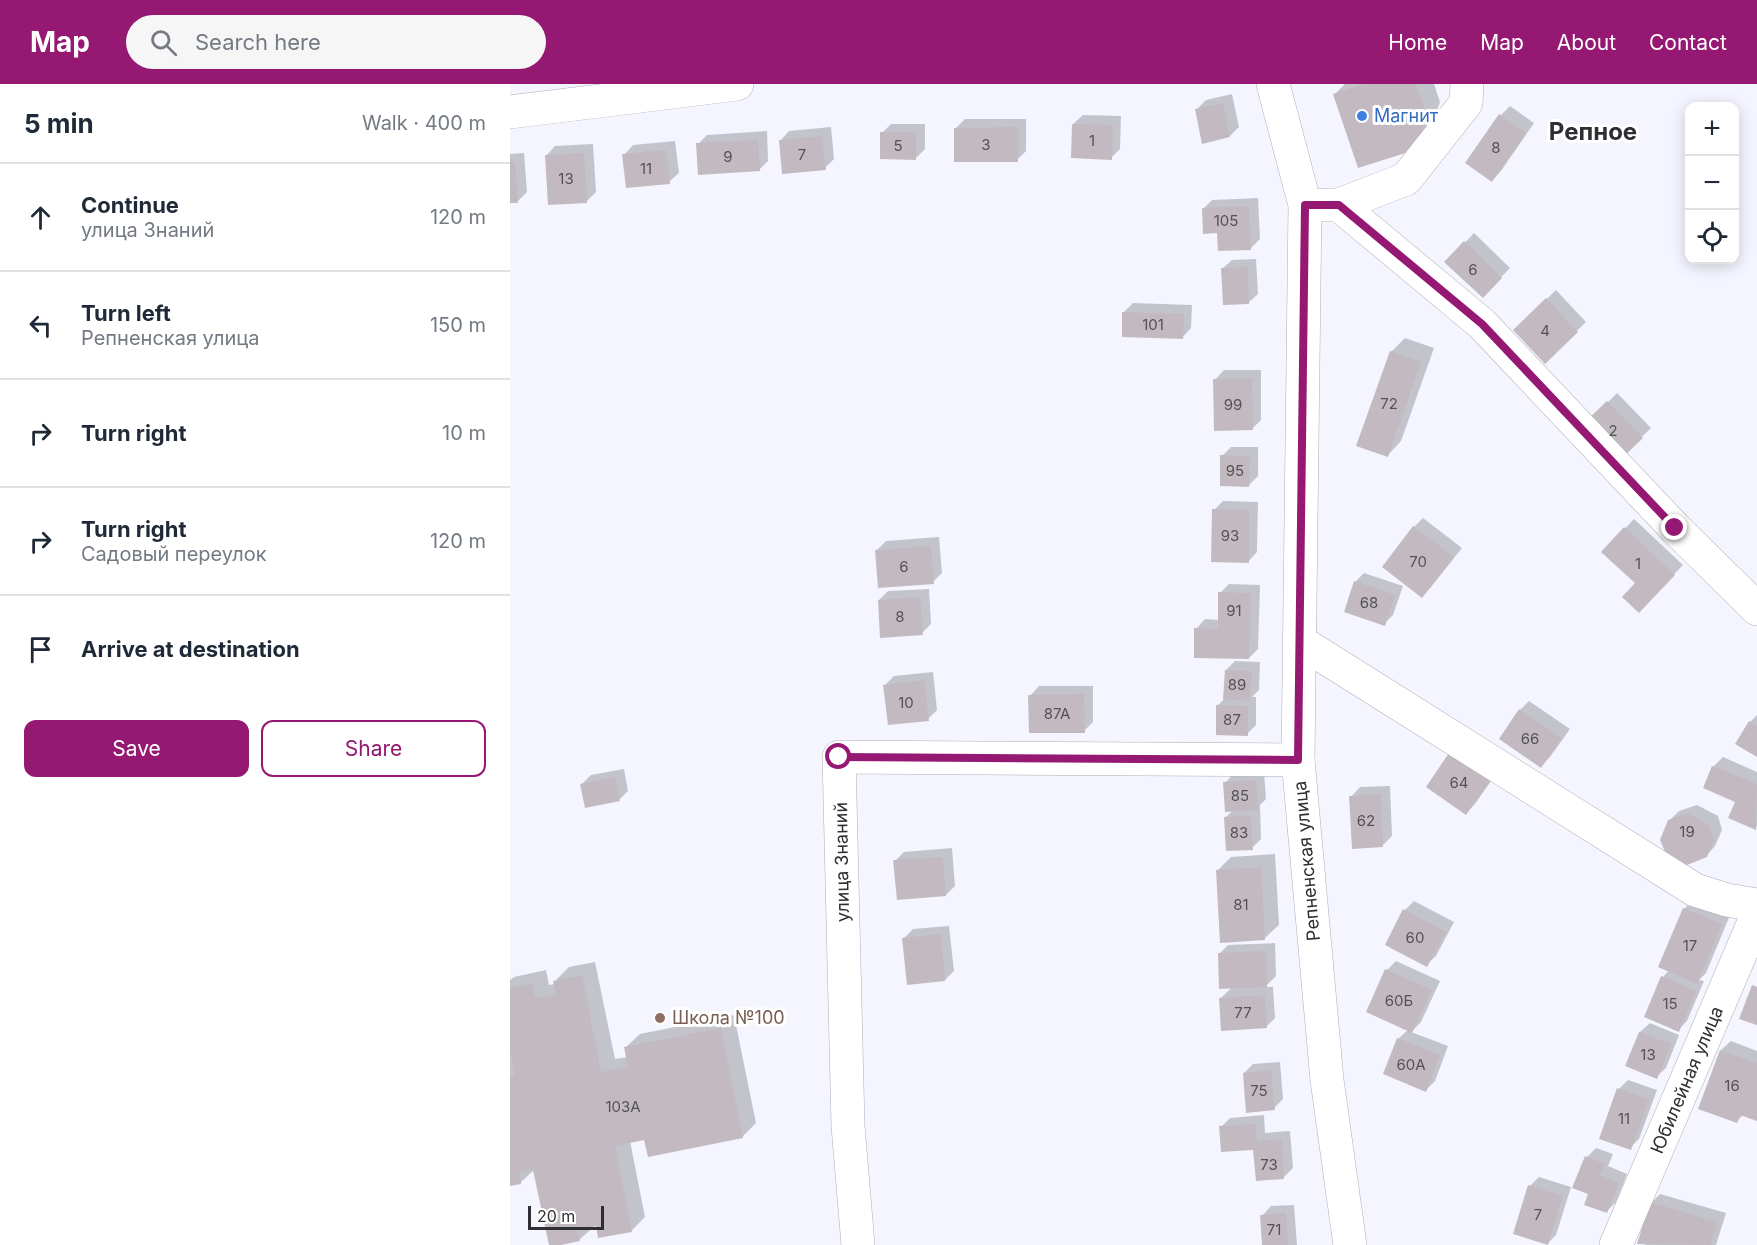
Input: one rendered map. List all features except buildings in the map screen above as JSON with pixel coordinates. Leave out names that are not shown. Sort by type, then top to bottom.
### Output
[{"type":"street","points":[[510,112],[737,84]]},
{"type":"street","name":"Репненская улица","points":[[1273,84],[1305,205],[1298,760],[1327,1080],[1350,1245]]},
{"type":"street","points":[[1305,205],[1339,205],[1406,179],[1466,103],[1467,84]]},
{"type":"street","points":[[1339,205],[1482,324],[1675,528],[1757,609]]},
{"type":"street","points":[[1299,641],[1695,890],[1727,900],[1757,905]]},
{"type":"street","name":"улица Знаний","points":[[858,1245],[848,1126],[839,757],[1298,760]]},
{"type":"street","name":"Юбилейная улица","points":[[1616,1245],[1757,915]]},
{"type":"place","name":"Магнит","points":[[1362,116]]},
{"type":"place","name":"Школа №100","points":[[660,1018]]},
{"type":"district","name":"Репное","points":[[1593,132]]},
{"type":"route","points":[[839,757],[1298,760],[1305,205],[1339,205],[1482,324],[1675,528]]}]
